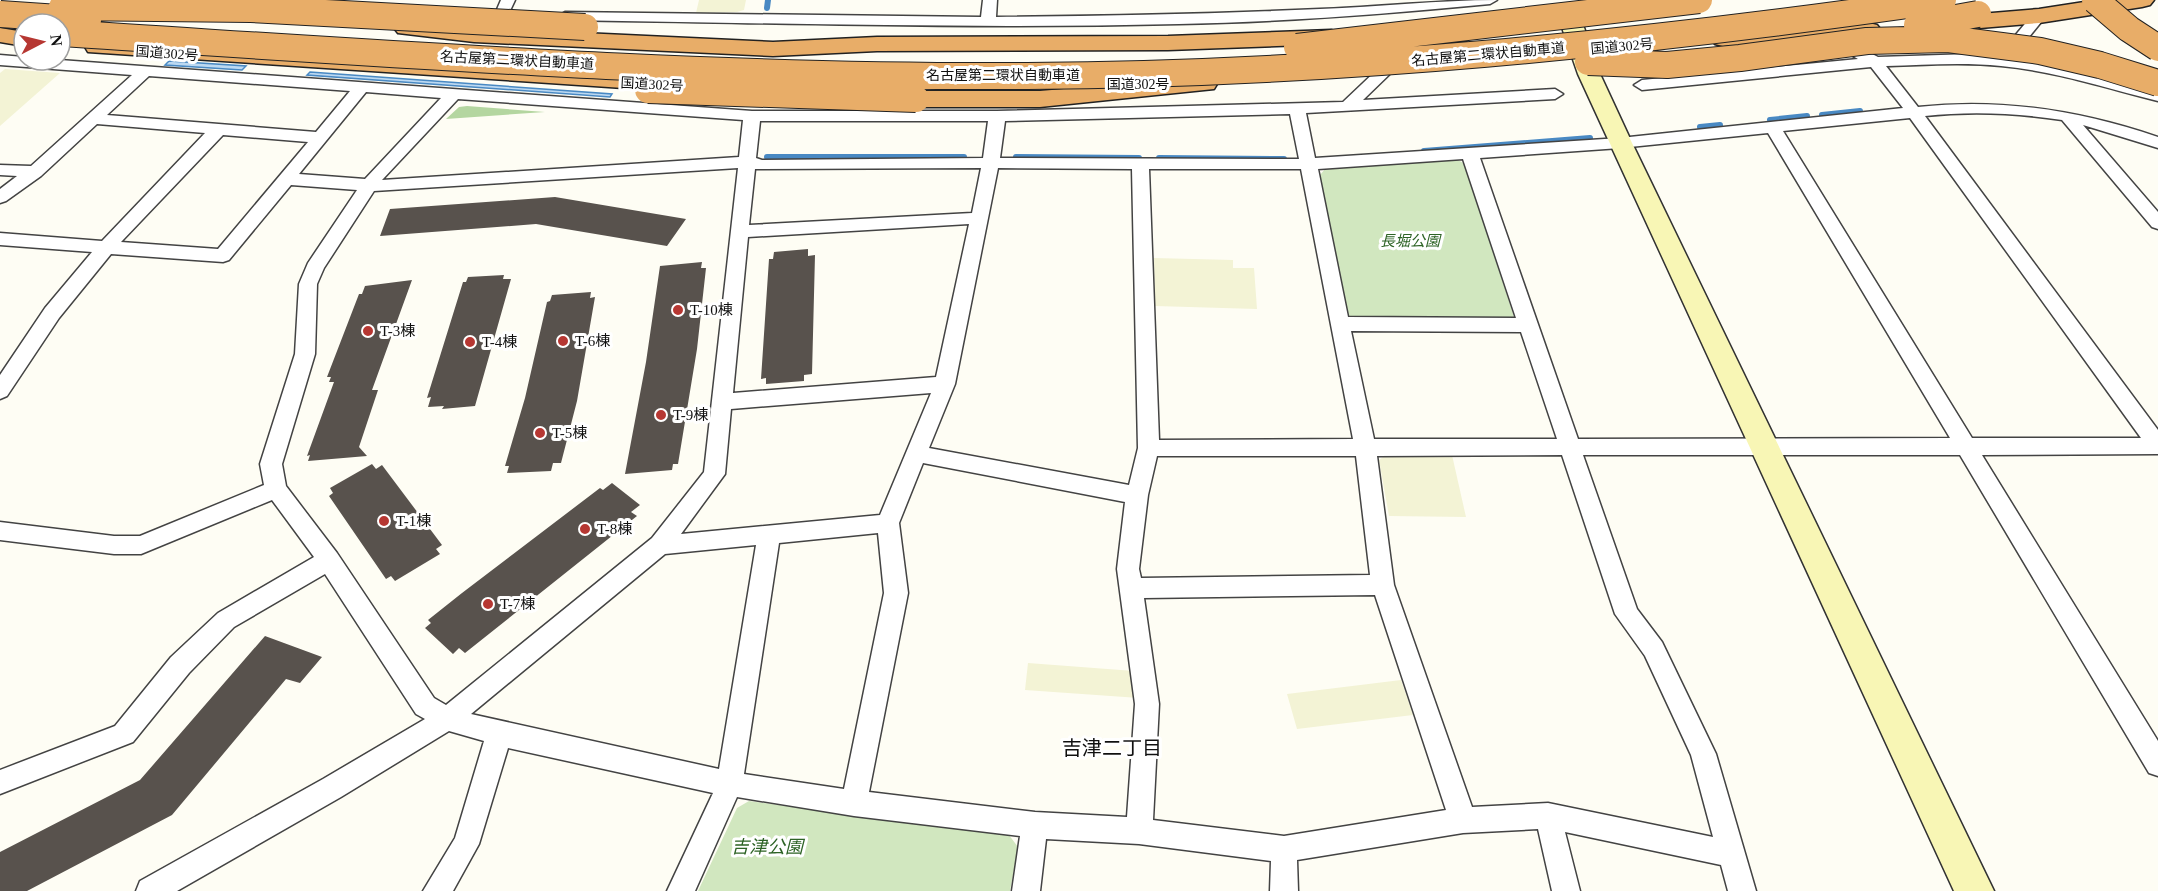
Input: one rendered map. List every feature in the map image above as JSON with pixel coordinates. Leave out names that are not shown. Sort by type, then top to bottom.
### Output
[{"type":"highway","points":[[0,6],[278,15],[474,35],[772,49],[877,44],[1168,43],[1400,33],[1528,22],[1566,8],[1652,0]]},
{"type":"highway","points":[[1251,52],[1699,0]]},
{"type":"highway","name":"名古屋第二環状自動車道","points":[[0,14],[501,46],[797,58],[1024,60],[1251,52],[1430,42],[1620,28],[1844,0]]},
{"type":"highway","name":"名古屋第二環状自動車道","points":[[72,34],[654,68],[800,73],[1023,76],[1259,69],[1515,52],[1759,27],[1943,0]]},
{"type":"highway","points":[[1023,76],[1192,76],[1796,43],[2062,0]]},
{"type":"highway","points":[[2095,0],[2158,48]]},
{"type":"highway","name":"国道302号","points":[[72,46],[145,61],[742,89],[906,92],[1040,99],[1387,69],[1586,56],[1690,40],[1825,34],[2038,16],[2142,0]]},
{"type":"highway","points":[[0,6],[251,9],[877,44]]},
{"type":"highway","points":[[1586,56],[1651,65],[1770,54],[1885,39],[1955,39],[2038,51],[2112,68],[2158,83]]},
{"type":"highway","points":[[72,46],[169,61],[692,93],[906,92]]},
{"type":"street","points":[[173,11],[215,0]]},
{"type":"street","points":[[269,0],[505,7],[617,18],[988,22],[1181,20],[1281,16],[1360,12],[1490,0]]},
{"type":"street","points":[[617,18],[624,0]]},
{"type":"street","points":[[752,20],[756,0]]},
{"type":"street","points":[[988,22],[990,0]]},
{"type":"street","points":[[1277,0],[1281,16]]},
{"type":"street","points":[[1566,8],[1586,56],[1589,74],[1620,143],[1974,891]]},
{"type":"street","points":[[1360,12],[1400,33]]},
{"type":"street","points":[[2002,61],[2038,16]]},
{"type":"street","points":[[845,21],[877,44]]},
{"type":"street","points":[[1825,34],[1875,62],[2158,446]]},
{"type":"street","points":[[1642,85],[1875,62],[1940,59],[2002,61],[2075,73],[2158,96]]},
{"type":"street","points":[[0,60],[145,61],[166,72],[752,116],[997,116],[1297,109],[1555,94]]},
{"type":"street","points":[[0,197],[35,172],[94,120],[145,61]]},
{"type":"street","points":[[1346,107],[1387,69]]},
{"type":"street","points":[[612,82],[646,108]]},
{"type":"street","points":[[0,239],[223,256],[362,87]]},
{"type":"street","points":[[851,115],[906,92]]},
{"type":"street","points":[[453,95],[399,150],[369,185],[315,267],[308,284],[304,354],[271,464],[276,489],[329,560],[425,706],[447,719],[499,734],[730,784],[854,803],[1035,825],[1139,831],[1284,849],[1463,820],[1548,816],[1733,854]]},
{"type":"street","points":[[287,179],[384,186],[747,162],[762,165],[1309,164],[1620,143],[1913,111],[1989,108],[2067,116],[2113,127],[2158,143]]},
{"type":"street","points":[[1297,109],[1365,447],[1383,585],[1463,820]]},
{"type":"street","points":[[150,891],[332,788],[447,719],[660,545],[714,474],[752,116]]},
{"type":"street","points":[[854,803],[897,593],[888,523],[945,384],[991,163],[997,116]]},
{"type":"street","points":[[2067,116],[2158,223]]},
{"type":"street","points":[[94,120],[321,138]]},
{"type":"street","points":[[1772,126],[2158,764]]},
{"type":"street","points":[[0,391],[52,313],[106,246],[218,130]]},
{"type":"street","points":[[1470,154],[1627,614],[1654,649],[1703,754],[1742,891]]},
{"type":"street","points":[[1139,831],[1147,704],[1128,569],[1137,495],[1149,447],[1140,165]]},
{"type":"street","points":[[0,170],[35,172]]},
{"type":"street","points":[[740,232],[980,218]]},
{"type":"street","points":[[1341,324],[1529,325]]},
{"type":"street","points":[[722,402],[945,384]]},
{"type":"street","points":[[1149,447],[2158,446]]},
{"type":"street","points":[[917,454],[1137,495]]},
{"type":"street","points":[[0,531],[114,545],[141,544],[276,489]]},
{"type":"street","points":[[660,545],[888,523]]},
{"type":"street","points":[[681,891],[730,784],[769,535]]},
{"type":"street","points":[[0,782],[124,734],[180,665],[226,620],[329,560]]},
{"type":"street","points":[[1131,588],[1383,585]]},
{"type":"street","points":[[437,891],[466,844],[499,734]]},
{"type":"street","points":[[1548,816],[1566,891]]},
{"type":"street","points":[[1026,891],[1035,825]]},
{"type":"street","points":[[1284,849],[1284,891]]},
{"type":"green space","points":[[699,0],[746,0],[744,10],[737,12],[696,13]]},
{"type":"green space","points":[[5,69],[12,70],[12,72],[60,73],[0,126],[0,73]]},
{"type":"green space","points":[[459,107],[545,112],[446,119]]},
{"type":"green space","name":"長堀公園","points":[[1458,160],[1465,164],[1514,317],[1509,320],[1356,321],[1348,315],[1320,175],[1325,169]]},
{"type":"green space","points":[[1154,258],[1233,260],[1233,268],[1254,268],[1257,309],[1155,306]]},
{"type":"green space","points":[[1387,454],[1452,455],[1466,517],[1389,516],[1379,460]]},
{"type":"green space","points":[[1028,663],[1134,671],[1139,698],[1025,690]]},
{"type":"green space","points":[[1401,680],[1413,715],[1297,729],[1287,694]]},
{"type":"green space","name":"吉津公園","points":[[749,801],[1009,835],[1018,847],[1010,891],[698,891],[737,808]]},
{"type":"water","points":[[169,61],[246,66],[242,70],[165,65]]},
{"type":"water","points":[[310,72],[612,94],[610,97],[307,75]]},
{"type":"building","points":[[555,197],[686,219],[667,246],[536,224],[380,236],[390,209]]},
{"type":"building","points":[[808,249],[808,256],[815,255],[812,374],[804,375],[804,381],[766,384],[766,378],[761,379],[769,259],[773,259],[774,252]]},
{"type":"building","points":[[702,262],[701,268],[706,268],[697,349],[678,464],[673,464],[672,470],[625,474],[646,362],[660,266]]},
{"type":"building","name":"T-4棟","points":[[504,275],[503,279],[511,279],[475,406],[442,409],[444,406],[428,407],[431,397],[427,398],[463,282],[466,282],[468,277]]},
{"type":"building","points":[[412,280],[372,390],[378,390],[359,447],[367,456],[308,461],[310,455],[307,456],[334,382],[329,382],[331,377],[327,377],[359,294],[362,294],[365,286]]},
{"type":"building","points":[[591,292],[590,298],[595,297],[577,401],[561,463],[553,463],[551,471],[507,473],[509,466],[505,466],[525,398],[547,302],[550,301],[552,295]]},
{"type":"building","name":"T-1棟","points":[[372,464],[376,469],[382,465],[442,545],[436,549],[440,554],[395,581],[391,576],[386,579],[329,496],[333,493],[330,488]]},
{"type":"building","points":[[612,483],[640,505],[631,512],[637,516],[465,653],[459,648],[453,654],[425,628],[431,623],[428,620],[462,593],[600,488],[603,490]]},
{"type":"building","points":[[265,636],[322,657],[300,683],[286,679],[172,815],[27,891],[0,891],[0,852],[140,780]]},
{"type":"waterway","points":[[767,8],[768,0]]},
{"type":"waterway","points":[[1822,115],[1860,111]]},
{"type":"waterway","points":[[1770,120],[1807,116]]},
{"type":"waterway","points":[[1700,127],[1720,125]]},
{"type":"waterway","points":[[1424,151],[1590,138]]},
{"type":"waterway","points":[[767,157],[964,157]]},
{"type":"waterway","points":[[1016,157],[1139,158]]},
{"type":"waterway","points":[[1159,158],[1284,159]]},
{"type":"place","name":"T-10棟","points":[[678,310]]},
{"type":"place","name":"T-3棟","points":[[368,331]]},
{"type":"place","name":"T-6棟","points":[[563,341]]},
{"type":"place","name":"T-4棟","points":[[470,342]]},
{"type":"place","name":"T-9棟","points":[[661,415]]},
{"type":"place","name":"T-5棟","points":[[540,433]]},
{"type":"place","name":"T-1棟","points":[[384,521]]},
{"type":"place","name":"T-8棟","points":[[585,529]]},
{"type":"place","name":"T-7棟","points":[[488,604]]},
{"type":"district","name":"吉津二丁目","points":[[1112,748]]}]
